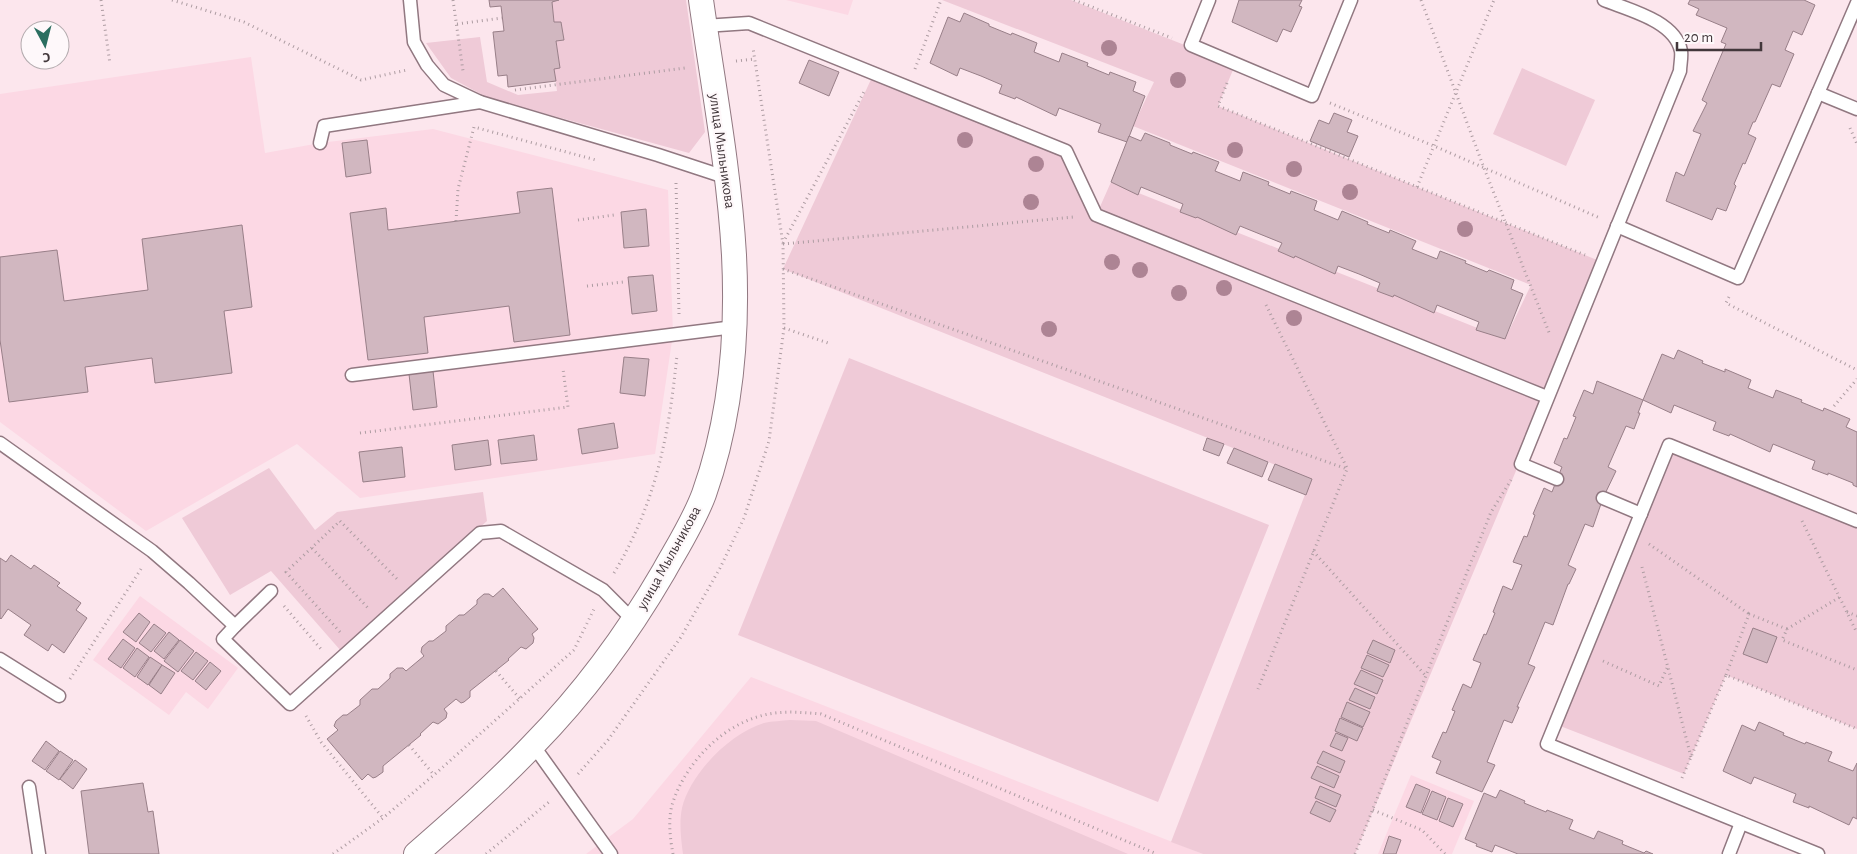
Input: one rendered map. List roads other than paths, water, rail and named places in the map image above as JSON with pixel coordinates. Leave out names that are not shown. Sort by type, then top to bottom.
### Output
[{"type":"street","name":"улица Мыльникова","points":[[416,854],[533,745],[596,670],[653,590],[681,541],[704,494],[722,430],[731,374],[734,327],[734,257],[728,178],[701,0]]},
{"type":"lane","points":[[410,0],[414,42],[427,65],[444,85],[480,102],[728,178]]},
{"type":"lane","points":[[1209,0],[1191,45],[1234,65],[1312,96],[1351,0]]},
{"type":"lane","points":[[1557,479],[1520,464],[1680,71],[1681,50],[1670,31],[1652,19],[1604,0]]},
{"type":"lane","points":[[1616,226],[1738,278],[1857,3]]},
{"type":"lane","points":[[704,26],[750,23],[1066,151],[1096,215],[1547,398]]},
{"type":"lane","points":[[1818,93],[1857,109]]},
{"type":"lane","points":[[320,143],[324,126],[480,102]]},
{"type":"lane","points":[[352,375],[734,327]]},
{"type":"lane","points":[[0,443],[152,551],[234,626]]},
{"type":"lane","points":[[1818,854],[1547,744],[1668,445],[1857,521]]},
{"type":"lane","points":[[1603,498],[1640,514]]},
{"type":"lane","points":[[271,591],[223,639],[290,704],[480,533],[501,531],[603,590],[633,620]]},
{"type":"lane","points":[[0,659],[59,696]]},
{"type":"lane","points":[[533,745],[611,854]]},
{"type":"lane","points":[[29,787],[39,854]]},
{"type":"lane","points":[[1729,854],[1742,823]]}]
